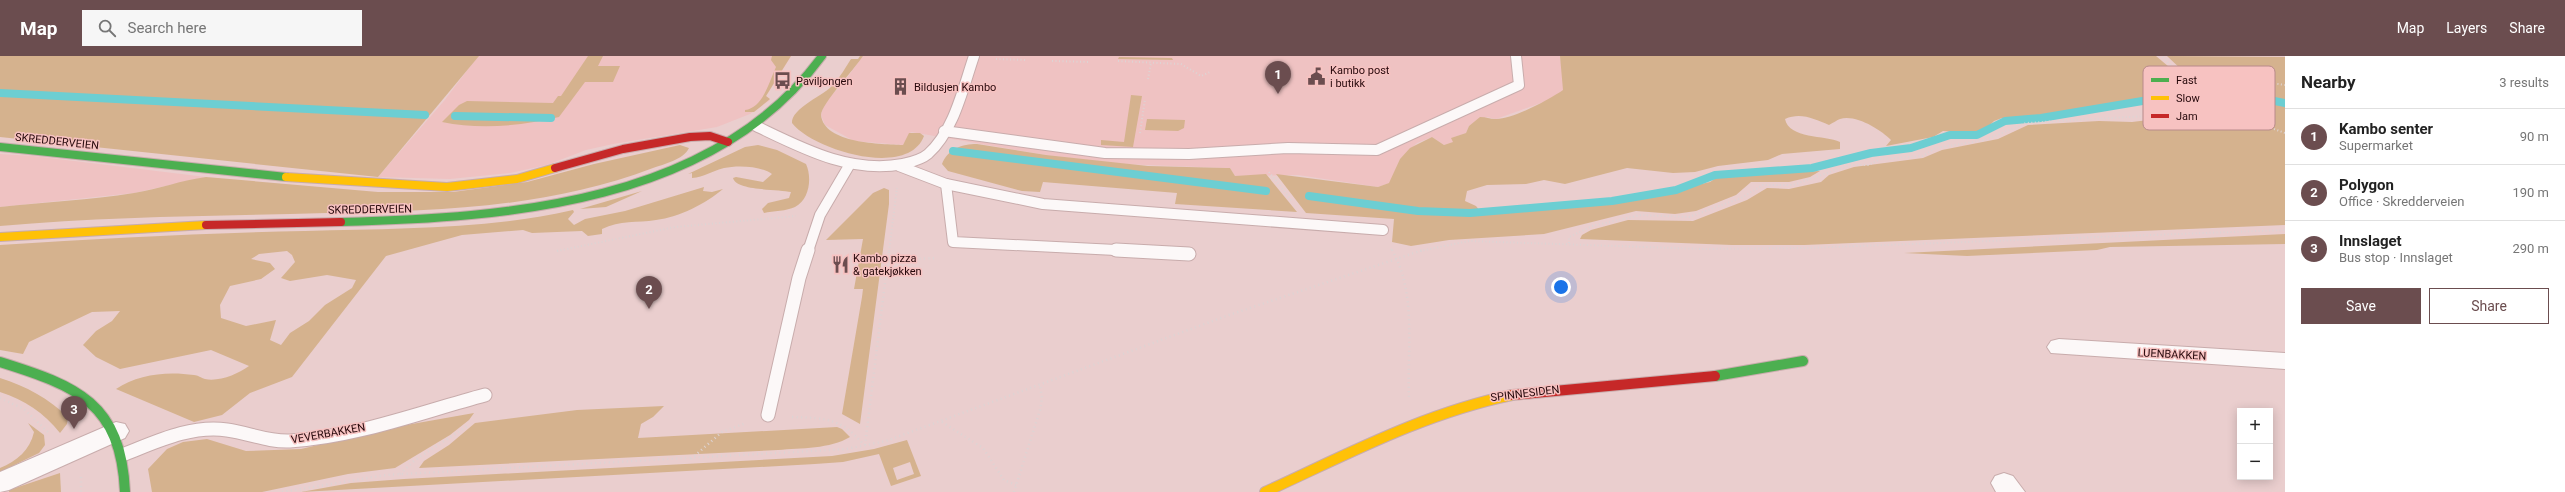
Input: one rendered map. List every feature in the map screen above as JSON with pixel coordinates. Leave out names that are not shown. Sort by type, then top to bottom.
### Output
[{"type":"street","name":"SKREDDERVEIEN","points":[[0,237],[148,227],[436,220],[517,212],[586,199],[647,180],[695,161],[756,126],[793,94],[812,74],[822,56]]},
{"type":"street","name":"SKREDDERVEIEN","points":[[0,146],[320,181],[447,187],[517,179],[623,149],[690,138],[710,136],[728,142]]},
{"type":"street","name":"LUENBAKKEN","points":[[2059,347],[2285,361]]},
{"type":"street","name":"SPINNESIDEN","points":[[1265,492],[1421,421],[1467,403],[1497,396],[1542,390],[1694,379],[1803,361]]},
{"type":"street","points":[[0,362],[58,382],[104,415],[116,431],[125,454],[125,492]]},
{"type":"street","points":[[0,483],[116,431]]},
{"type":"lane","points":[[944,131],[1105,153],[1189,154],[1288,148],[1377,150],[1519,85],[1516,56]]},
{"type":"lane","points":[[756,126],[813,152],[850,164],[875,167],[899,166],[922,158],[929,153],[944,131],[974,57]]},
{"type":"lane","points":[[768,415],[799,278],[820,215],[850,164]]},
{"type":"lane","points":[[899,166],[946,184],[1043,204],[1383,230]]},
{"type":"lane","points":[[946,184],[953,242],[1189,254]]},
{"type":"lane","name":"VEVERBAKKEN","points":[[125,454],[162,440],[206,429],[219,428],[264,441],[313,438],[367,427],[485,395]]},
{"type":"path","points":[[2162,56],[2174,66]]},
{"type":"path","points":[[974,57],[1026,60]]},
{"type":"path","points":[[1052,61],[1090,62]]},
{"type":"path","points":[[1118,62],[1181,64],[1201,76],[1210,72]]},
{"type":"path","points":[[1148,79],[1151,63]]},
{"type":"path","points":[[2275,84],[2285,85]]},
{"type":"path","points":[[1136,154],[1145,99]]},
{"type":"path","points":[[1569,243],[1569,237],[1578,231],[1592,226],[1642,215],[1689,217],[1741,198],[1763,185],[1793,185],[1812,180],[1824,173],[1850,165],[1868,165],[1881,159],[1922,156],[1936,148],[1985,140],[2026,123],[2096,118],[2126,119],[2143,117]]},
{"type":"path","points":[[2275,129],[2285,133]]},
{"type":"path","points":[[1256,150],[1308,224]]},
{"type":"path","points":[[865,446],[899,166]]},
{"type":"path","points":[[557,251],[591,242],[665,230],[776,217],[820,215]]},
{"type":"path","points":[[282,492],[352,479],[400,474],[824,452],[865,446],[942,422],[1229,315],[1428,249],[1469,241],[1732,249],[1821,248],[2015,242],[2285,230]]},
{"type":"path","points":[[1399,258],[1407,308],[1409,395],[1412,410],[1421,421]]},
{"type":"path","points":[[1014,492],[1040,410],[1042,398],[1040,385]]},
{"type":"path","points":[[400,474],[407,466],[461,432],[480,411],[485,395]]},
{"type":"path","points":[[691,459],[722,432],[768,415],[838,420],[854,432],[865,446]]},
{"type":"path","points":[[942,422],[983,448],[1004,480],[1016,485]]},
{"type":"shaded area","points":[[0,56],[479,56],[378,177],[0,137]]},
{"type":"shaded area","points":[[478,56],[791,56],[766,96],[770,100],[750,114],[717,127],[613,144],[586,150],[547,165],[510,173],[450,179],[378,177],[444,101]]},
{"type":"shaded area","points":[[588,56],[603,56],[598,66],[620,66],[613,82],[585,82],[559,117],[530,123],[500,126],[471,126],[442,122],[459,105],[467,101],[553,103],[558,96],[561,96]]},
{"type":"shaded area","points":[[772,56],[791,56],[766,96],[770,99],[754,112],[745,112],[745,110],[756,105],[768,87],[776,67],[771,60]]},
{"type":"shaded area","points":[[860,56],[863,56],[832,95],[823,110],[821,115],[825,125],[832,132],[843,137],[869,143],[903,145],[909,133],[920,133],[924,136],[915,149],[900,156],[881,158],[860,156],[819,142],[803,133],[792,123],[793,117],[802,107],[830,88],[851,59],[858,59]]},
{"type":"shaded area","points":[[863,56],[1560,56],[1564,90],[1549,100],[1496,119],[1487,117],[1469,126],[1466,133],[1452,138],[1454,142],[1444,145],[1432,137],[1417,143],[1400,159],[1390,183],[1378,187],[1298,175],[1235,176],[1230,168],[1121,164],[1046,155],[911,132],[903,145],[854,141],[825,125],[821,115],[825,101],[841,86]]},
{"type":"shaded area","points":[[1560,56],[2156,56],[2168,66],[2143,66],[2143,99],[2029,118],[2002,118],[1994,121],[1986,129],[1976,133],[1943,131],[1933,137],[1886,146],[1891,140],[1875,128],[1861,121],[1846,118],[1839,119],[1829,125],[1807,117],[1797,116],[1785,119],[1793,130],[1840,142],[1840,149],[1782,154],[1768,160],[1718,166],[1695,172],[1673,173],[1627,168],[1565,184],[1544,180],[1526,184],[1487,185],[1467,191],[1465,201],[1476,206],[1483,215],[1614,202],[1635,197],[1684,191],[1685,188],[1710,182],[1719,176],[1820,171],[1810,177],[1789,182],[1751,182],[1736,195],[1696,211],[1675,214],[1636,211],[1544,234],[1449,240],[1411,246],[1392,242],[1394,219],[1306,213],[1276,174],[1378,187],[1389,183],[1400,159],[1410,148],[1432,137],[1444,145],[1453,142],[1451,138],[1466,133],[1469,126],[1480,117],[1495,119],[1521,113],[1563,90]]},
{"type":"shaded area","points":[[2167,56],[2285,57],[2285,100],[2275,98],[2275,66],[2178,66]]},
{"type":"shaded area","points":[[1119,57],[1172,58],[1173,60],[1118,59]]},
{"type":"shaded area","points":[[1131,95],[1142,96],[1133,147],[1101,145],[1101,140],[1124,142]]},
{"type":"shaded area","points":[[2275,104],[2285,106],[2285,225],[1804,245],[1732,245],[1580,239],[1582,235],[1591,230],[1628,220],[1693,221],[1747,200],[1767,188],[1789,189],[1821,182],[1829,175],[1854,167],[1923,158],[1942,150],[1998,139],[2028,125],[2099,121],[2132,122],[2143,121],[2143,130],[2275,130]]},
{"type":"shaded area","points":[[1147,119],[1185,120],[1184,128],[1178,131],[1145,130]]},
{"type":"shaded area","points":[[977,144],[1046,155],[1148,166],[1230,168],[1235,176],[1266,174],[1297,212],[1175,204],[1177,193],[1043,182],[1040,192],[1022,191],[948,171],[942,164],[948,155],[956,148]]},
{"type":"shaded area","points":[[680,145],[689,148],[678,159],[613,181],[573,192],[492,205],[410,211],[123,218],[0,226],[0,207],[134,193],[206,177],[378,192],[453,192],[527,182],[594,164]]},
{"type":"shaded area","points":[[758,145],[777,150],[806,164],[809,175],[807,193],[804,199],[795,207],[764,213],[762,209],[768,203],[789,198],[791,192],[749,187],[736,182],[733,178],[736,177],[763,182],[772,174],[762,169],[749,167],[724,168],[692,178],[692,173],[688,174],[745,147]]},
{"type":"shaded area","points":[[0,154],[33,156],[206,177],[134,193],[0,207]]},
{"type":"shaded area","points":[[704,187],[703,191],[712,192],[723,189],[700,205],[683,213],[656,220],[615,224],[602,229],[602,234],[588,236],[582,231],[532,233],[523,230],[462,235],[386,256],[292,377],[250,393],[222,415],[194,422],[116,389],[134,380],[153,375],[174,373],[195,375],[210,380],[234,374],[249,366],[211,350],[120,369],[96,357],[83,345],[96,331],[112,321],[120,311],[92,312],[29,342],[23,354],[0,350],[0,245],[191,234],[473,225],[540,217],[573,210],[574,212],[568,219],[574,225],[585,219],[625,211]],"holes":[[[287,251],[292,255],[295,262],[281,278],[290,281],[327,275],[356,280],[352,288],[325,305],[309,321],[290,333],[281,345],[270,340],[276,320],[246,326],[221,318],[220,305],[230,286],[261,279],[275,269],[270,263],[251,259],[259,254]]]},
{"type":"shaded area","points":[[884,188],[889,190],[889,204],[860,424],[842,414],[863,289],[854,289],[863,239],[826,240],[873,193]]},
{"type":"shaded area","points":[[642,191],[606,207],[580,209]]},
{"type":"shaded area","points":[[2285,234],[2285,244],[2110,247],[2097,250],[1967,256],[1904,253]]},
{"type":"shaded area","points":[[0,378],[37,394],[53,404],[68,417],[67,424],[60,433],[41,413],[26,403],[0,392]]},
{"type":"shaded area","points":[[664,406],[653,417],[641,424],[638,438],[837,427],[842,429],[850,437],[834,444],[806,448],[419,468],[424,461],[449,445],[475,423],[577,410]]},
{"type":"shaded area","points":[[474,413],[469,420],[450,435],[395,468],[348,474],[262,492],[152,492],[148,469],[167,449],[183,442],[207,439],[246,451],[301,449],[395,427]]},
{"type":"shaded area","points":[[28,423],[44,435],[45,445],[39,453],[0,472],[0,468],[12,462],[22,454],[29,444],[34,432]]},
{"type":"shaded area","points":[[907,440],[921,476],[891,486],[879,454],[843,462],[815,464],[301,492],[351,483],[404,479],[832,456],[874,449]],"holes":[[[910,462],[914,474],[897,480],[893,468]]]},
{"type":"shaded area","points":[[60,473],[61,492],[9,492],[9,490]]},
{"type":"waterway","points":[[0,93],[425,115]]},
{"type":"waterway","points":[[1309,196],[1418,211],[1470,213],[1612,201],[1676,190],[1715,175],[1812,168],[1871,153],[1911,148],[1950,135],[1977,135],[2005,121],[2041,118],[2143,101]]},
{"type":"waterway","points":[[2275,101],[2285,103]]},
{"type":"waterway","points":[[455,116],[551,118]]},
{"type":"waterway","points":[[953,151],[1266,191]]},
{"type":"traffic: fast","points":[[341,222],[434,219],[526,209],[616,189],[660,174],[721,146],[754,125],[784,101],[798,87],[822,56]]},
{"type":"traffic: fast","points":[[0,147],[286,177]]},
{"type":"traffic: fast","points":[[1715,376],[1803,361]]},
{"type":"traffic: fast","points":[[0,362],[50,379],[71,390],[90,403],[106,419],[117,439],[124,463],[125,492]]},
{"type":"traffic: slow","points":[[286,177],[447,187],[517,179],[555,168]]},
{"type":"traffic: slow","points":[[0,237],[206,225]]},
{"type":"traffic: slow","points":[[1265,492],[1386,435],[1418,422],[1450,410],[1481,401],[1512,395]]},
{"type":"traffic: jam","points":[[555,168],[623,149],[690,137],[710,136],[728,142]]},
{"type":"traffic: jam","points":[[206,225],[341,222]]},
{"type":"traffic: jam","points":[[1512,395],[1715,376]]},
{"type":"place","name":"Kambo post i butikk","points":[[1317,76]]},
{"type":"place","name":"Paviljongen","points":[[783,81]]},
{"type":"place","name":"Bildusjen Kambo","points":[[901,87]]},
{"type":"place","name":"Kambo senter","points":[[1278,94]]},
{"type":"place","name":"Kambo pizza & gatekjøkken","points":[[840,264]]},
{"type":"place","name":"Polygon","points":[[649,309]]},
{"type":"place","name":"Innslaget","points":[[74,429]]}]
